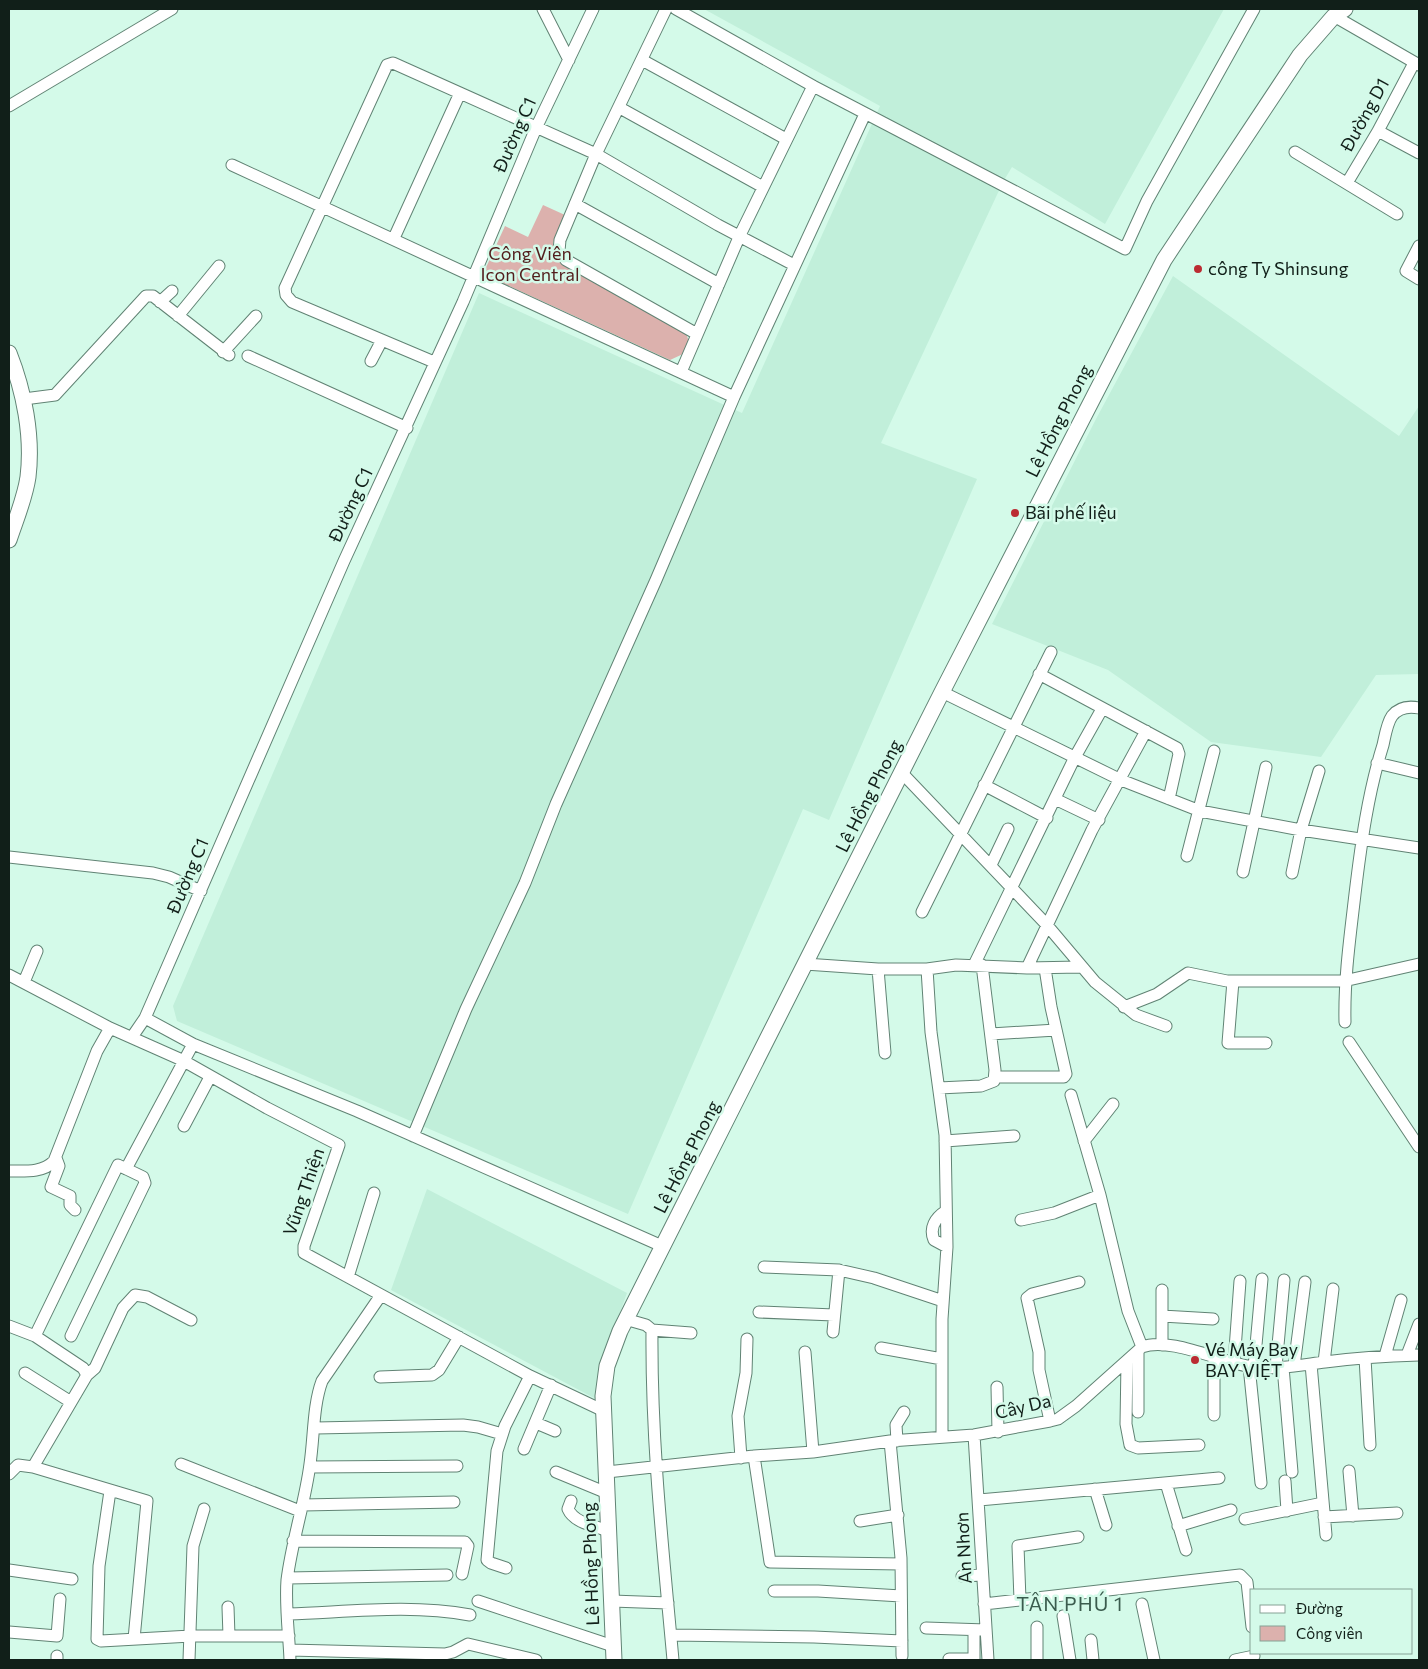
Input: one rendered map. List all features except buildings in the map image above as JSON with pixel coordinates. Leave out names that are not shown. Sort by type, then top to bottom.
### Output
[{"type":"main road","name":"Lê Hồng Phong","points":[[614,1653],[604,1411],[607,1366],[626,1319],[942,692],[1164,260],[1300,55],[1340,12]]},
{"type":"main road","points":[[9,353],[24,399],[29,456],[28,477],[9,540]]},
{"type":"street","points":[[9,106],[172,9]]},
{"type":"street","points":[[543,9],[569,60]]},
{"type":"street","name":"Đường C1","points":[[132,1037],[145,1018],[344,561],[407,428],[434,362],[474,278],[536,128],[593,9]]},
{"type":"street","points":[[666,9],[620,108],[596,154],[560,240],[559,251],[566,260],[697,334]]},
{"type":"street","points":[[676,9],[865,114],[1125,249],[1147,201],[1254,9]]},
{"type":"street","points":[[1340,12],[1417,64]]},
{"type":"street","points":[[642,60],[786,139]]},
{"type":"street","points":[[434,362],[292,302],[286,295],[285,288],[387,65],[394,63],[596,154],[794,265]]},
{"type":"street","name":"Đường D1","points":[[1346,183],[1417,64]]},
{"type":"street","points":[[681,372],[740,235],[813,86]]},
{"type":"street","points":[[394,238],[460,93]]},
{"type":"street","points":[[620,108],[763,187]]},
{"type":"street","points":[[413,1136],[466,1009],[525,882],[560,795],[656,580],[734,397],[865,114]]},
{"type":"street","points":[[1378,131],[1419,151]]},
{"type":"street","points":[[1295,152],[1397,214]]},
{"type":"street","points":[[232,165],[394,238],[474,278],[734,397]]},
{"type":"street","points":[[575,204],[719,284]]},
{"type":"street","points":[[1419,246],[1406,271],[1419,279]]},
{"type":"street","points":[[178,316],[219,266]]},
{"type":"street","points":[[160,302],[172,291]]},
{"type":"street","points":[[24,399],[55,395],[146,296],[152,296],[226,354],[256,316]]},
{"type":"street","points":[[371,362],[382,340]]},
{"type":"street","points":[[248,356],[407,428]]},
{"type":"street","points":[[922,912],[1051,652]]},
{"type":"street","points":[[1039,674],[1175,746],[1178,750],[1168,800]]},
{"type":"street","points":[[942,692],[1122,780],[1168,800],[1200,811],[1256,820],[1301,830],[1419,848]]},
{"type":"street","points":[[1346,1022],[1344,981],[1362,838],[1377,763],[1391,717],[1398,710],[1408,706],[1419,708]]},
{"type":"street","points":[[939,1088],[986,1085],[992,1083],[995,1077],[991,1034],[978,965],[1012,888],[1075,757],[1102,709]]},
{"type":"street","points":[[1027,968],[1044,933],[1046,924],[1146,731]]},
{"type":"street","points":[[1187,856],[1214,751]]},
{"type":"street","points":[[1377,763],[1419,773]]},
{"type":"street","points":[[1243,872],[1256,820],[1266,767]]},
{"type":"street","points":[[1292,873],[1301,830],[1320,771]]},
{"type":"street","points":[[902,772],[961,832],[1046,924],[1080,967],[1124,1007],[1136,1015],[1166,1026]]},
{"type":"street","points":[[984,785],[1047,818]]},
{"type":"street","points":[[1056,799],[1099,820]]},
{"type":"street","points":[[991,865],[1008,829]]},
{"type":"street","points":[[9,857],[153,873],[169,877],[201,891]]},
{"type":"street","points":[[24,982],[37,951]]},
{"type":"street","points":[[1124,1007],[1165,989],[1188,973],[1233,981],[1344,981],[1419,964],[1419,956]]},
{"type":"street","points":[[805,964],[878,969],[927,969],[978,965],[1027,968],[1080,967]]},
{"type":"street","points":[[995,1077],[1064,1077],[1066,1072],[1045,968]]},
{"type":"street","points":[[878,969],[885,1053]]},
{"type":"street","points":[[927,969],[931,1032],[945,1141],[947,1247],[943,1301],[942,1436]]},
{"type":"street","name":"Vũng Thiện","points":[[9,975],[110,1028],[182,1060],[210,1077],[339,1145],[303,1251],[530,1376],[604,1411]]},
{"type":"street","points":[[1233,981],[1228,1043],[1266,1043]]},
{"type":"street","points":[[145,1018],[193,1044],[413,1136],[662,1246]]},
{"type":"street","points":[[9,1171],[31,1171],[42,1168],[51,1164],[56,1158],[97,1051],[110,1028]]},
{"type":"street","points":[[991,1034],[1056,1030]]},
{"type":"street","points":[[1349,1042],[1419,1147]]},
{"type":"street","points":[[126,1169],[182,1060],[193,1044]]},
{"type":"street","points":[[184,1126],[210,1077]]},
{"type":"street","points":[[1071,1095],[1100,1195],[1128,1312],[1140,1349],[1138,1412]]},
{"type":"street","points":[[1084,1141],[1113,1104]]},
{"type":"street","points":[[945,1141],[1014,1136]]},
{"type":"street","points":[[56,1158],[59,1166],[51,1187],[70,1196],[70,1204],[75,1210]]},
{"type":"street","points":[[35,1336],[118,1165],[143,1177],[145,1183],[71,1336]]},
{"type":"street","points":[[348,1277],[374,1193]]},
{"type":"street","points":[[1022,1220],[1054,1213],[1100,1195]]},
{"type":"street","points":[[764,1267],[839,1270],[874,1278],[943,1301]]},
{"type":"street","points":[[833,1332],[839,1270]]},
{"type":"street","points":[[1261,1483],[1252,1366],[1262,1279]]},
{"type":"street","points":[[1284,1280],[1287,1511]]},
{"type":"street","points":[[1050,1421],[1039,1370],[1039,1352],[1027,1298],[1032,1294],[1079,1282]]},
{"type":"street","points":[[1234,1363],[1240,1282]]},
{"type":"street","points":[[1284,1366],[1305,1282]]},
{"type":"street","points":[[1324,1362],[1334,1289]]},
{"type":"street","points":[[1162,1290],[1162,1345]]},
{"type":"street","points":[[33,1467],[87,1375],[95,1368],[124,1308],[135,1295],[147,1297],[191,1320]]},
{"type":"street","points":[[381,1295],[322,1381],[316,1406],[316,1428],[310,1467],[293,1541],[288,1578],[290,1655],[445,1654],[468,1644],[536,1660]]},
{"type":"street","points":[[1385,1356],[1400,1300]]},
{"type":"street","points":[[759,1312],[834,1315]]},
{"type":"street","points":[[1162,1316],[1213,1319]]},
{"type":"street","points":[[626,1319],[646,1325],[652,1330],[691,1333]]},
{"type":"street","points":[[1407,1355],[1419,1324]]},
{"type":"street","points":[[9,1326],[35,1336],[83,1368],[87,1375]]},
{"type":"street","points":[[652,1330],[652,1404],[655,1467],[673,1660]]},
{"type":"street","points":[[380,1377],[432,1375],[439,1370],[459,1337]]},
{"type":"street","points":[[741,1458],[738,1416],[746,1373],[747,1340]]},
{"type":"street","points":[[1140,1349],[1152,1344],[1162,1345],[1252,1366],[1284,1366],[1385,1356],[1419,1355]]},
{"type":"street","points":[[880,1348],[942,1359]]},
{"type":"street","name":"Cây Da","points":[[607,1472],[754,1456],[813,1452],[942,1436],[974,1435],[1050,1421],[1058,1419],[1076,1406],[1140,1349]]},
{"type":"street","points":[[805,1352],[813,1452]]},
{"type":"street","points":[[1214,1357],[1214,1415]]},
{"type":"street","points":[[1365,1358],[1370,1445]]},
{"type":"street","points":[[1127,1361],[1126,1424],[1130,1445],[1138,1448],[1199,1445]]},
{"type":"street","points":[[1311,1364],[1326,1535]]},
{"type":"street","points":[[25,1373],[71,1402]]},
{"type":"street","points":[[506,1568],[487,1560],[494,1467],[502,1434],[530,1376]]},
{"type":"street","points":[[524,1449],[551,1385]]},
{"type":"street","points":[[997,1387],[998,1432]]},
{"type":"street","points":[[902,1656],[901,1564],[893,1441],[896,1425],[904,1412]]},
{"type":"street","points":[[536,1423],[555,1431]]},
{"type":"street","points":[[316,1428],[463,1425],[502,1434]]},
{"type":"street","name":"An Nhơn","points":[[974,1435],[984,1604],[980,1630],[988,1660]]},
{"type":"street","points":[[754,1456],[770,1562],[901,1564]]},
{"type":"street","points":[[181,1464],[302,1508],[454,1502]]},
{"type":"street","points":[[9,1474],[18,1465],[33,1467],[110,1492],[145,1500],[149,1504],[134,1639]]},
{"type":"street","points":[[310,1467],[457,1466]]},
{"type":"street","points":[[1349,1470],[1352,1516]]},
{"type":"street","points":[[556,1472],[607,1493]]},
{"type":"street","points":[[979,1500],[1218,1478]]},
{"type":"street","points":[[1166,1483],[1186,1550]]},
{"type":"street","points":[[1095,1489],[1106,1525]]},
{"type":"street","points":[[110,1492],[100,1566],[95,1636],[100,1642],[191,1636],[289,1636]]},
{"type":"street","points":[[571,1501],[568,1509],[572,1516],[609,1531]]},
{"type":"street","points":[[1245,1519],[1323,1503]]},
{"type":"street","points":[[189,1660],[193,1546],[204,1509]]},
{"type":"street","points":[[1178,1526],[1230,1510]]},
{"type":"street","points":[[1324,1517],[1397,1513]]},
{"type":"street","points":[[860,1521],[898,1515]]},
{"type":"street","points":[[1020,1600],[1018,1546],[1078,1537]]},
{"type":"street","points":[[293,1541],[465,1542],[468,1546],[462,1574]]},
{"type":"street","points":[[9,1570],[72,1579]]},
{"type":"street","points":[[288,1578],[447,1575]]},
{"type":"street","points":[[962,1576],[982,1575]]},
{"type":"street","points":[[984,1604],[1240,1575],[1247,1582],[1250,1609]]},
{"type":"street","points":[[774,1591],[818,1591],[901,1596]]},
{"type":"street","points":[[9,1632],[57,1636],[60,1599]]},
{"type":"street","points":[[612,1600],[668,1603]]},
{"type":"street","points":[[478,1601],[614,1653]]},
{"type":"street","points":[[1142,1604],[1154,1660]]},
{"type":"street","points":[[228,1607],[229,1636]]},
{"type":"street","points":[[289,1614],[408,1610],[444,1611],[470,1615]]},
{"type":"street","points":[[1063,1616],[1070,1660]]},
{"type":"street","points":[[1037,1627],[1037,1660]]},
{"type":"street","points":[[926,1628],[980,1630],[974,1659],[949,1659]]},
{"type":"street","points":[[670,1635],[814,1636],[902,1641]]},
{"type":"street","points":[[1091,1640],[1093,1660]]},
{"type":"street","points":[[1235,1660],[1254,1656]]},
{"type":"shaded area","points":[[704,9],[1224,9],[1105,224],[1012,167],[1003,182],[881,443],[977,479],[829,820],[803,809],[628,1214],[177,1021],[173,1006],[479,293],[742,413],[880,106]]},
{"type":"shaded area","points":[[1173,276],[1399,436],[1419,406],[1419,674],[1376,675],[1321,757],[1211,742],[1108,670],[992,624],[1096,419]]},
{"type":"shaded area","points":[[427,1189],[627,1293],[597,1377],[596,1399],[391,1290]]},
{"type":"green space","name":"Công Viên Icon Central","points":[[543,205],[565,215],[553,243],[556,255],[686,333],[689,342],[683,354],[670,360],[483,274],[505,226],[528,237]]},
{"type":"place","name":"công Ty Shinsung","points":[[1198,269]]},
{"type":"place","name":"Bãi phế liệu","points":[[1015,513]]},
{"type":"place","name":"Vé Máy Bay BAY VIỆT","points":[[1195,1360]]},
{"type":"district","name":"TÂN PHÚ 1","points":[[1070,1604]]}]
